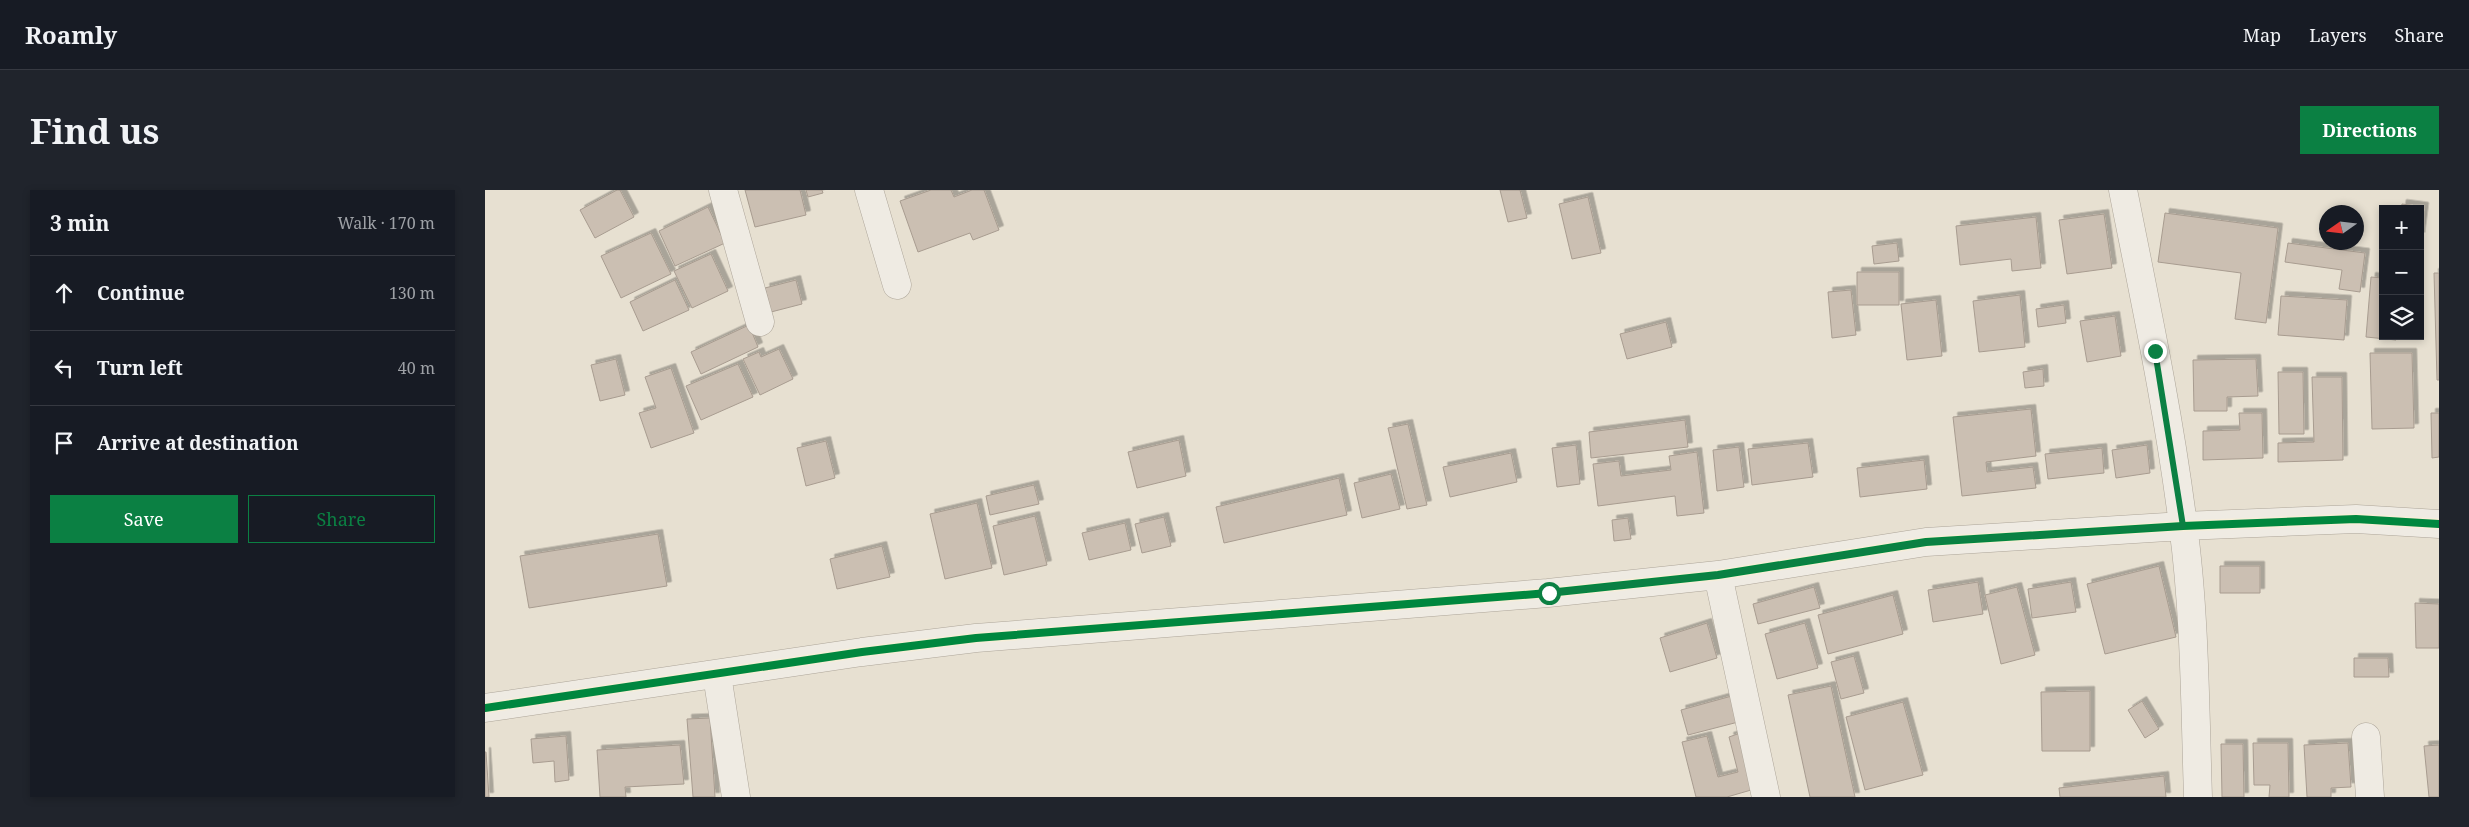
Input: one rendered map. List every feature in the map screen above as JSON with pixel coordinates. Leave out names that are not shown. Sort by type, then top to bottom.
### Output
[{"type":"street","points":[[723,190],[760,322]]},
{"type":"street","points":[[869,190],[897,285]]},
{"type":"street","points":[[2123,190],[2155,351],[2183,526],[2194,668],[2198,797]]},
{"type":"street","points":[[485,708],[862,652],[976,638],[1549,593],[1718,575],[1927,542],[2183,526],[2356,519],[2439,524]]},
{"type":"street","points":[[1718,575],[1766,797]]},
{"type":"street","points":[[717,675],[736,797]]},
{"type":"street","points":[[2366,737],[2369,797]]},
{"type":"building","points":[[620,190],[634,217],[595,238],[580,210]]},
{"type":"building","points":[[745,190],[800,190],[806,215],[755,227]]},
{"type":"building","points":[[806,190],[822,190],[823,193],[808,197]]},
{"type":"building","points":[[931,190],[951,190],[954,197],[972,190],[984,190],[999,230],[973,240],[970,233],[918,252],[900,201]]},
{"type":"building","points":[[1500,190],[1520,190],[1527,218],[1508,222]]},
{"type":"building","points":[[1588,197],[1601,253],[1572,259],[1559,204]]},
{"type":"building","points":[[708,207],[725,243],[675,266],[659,231]]},
{"type":"building","points":[[2165,213],[2278,228],[2266,323],[2235,319],[2241,273],[2158,262]]},
{"type":"building","points":[[2104,214],[2112,268],[2067,274],[2059,220]]},
{"type":"building","points":[[2036,217],[2041,268],[2012,271],[2011,259],[1960,265],[1956,226]]},
{"type":"building","points":[[651,233],[671,274],[621,298],[601,256]]},
{"type":"building","points":[[1897,243],[1899,261],[1874,264],[1872,246]]},
{"type":"building","points":[[2288,243],[2319,247],[2319,250],[2365,253],[2360,292],[2339,289],[2342,270],[2285,262]]},
{"type":"building","points":[[711,254],[728,291],[692,308],[674,271]]},
{"type":"building","points":[[1857,272],[1899,272],[1899,305],[1857,305]]},
{"type":"building","points":[[2434,273],[2439,273],[2439,380],[2437,380]]},
{"type":"building","points":[[2371,277],[2379,278],[2379,338],[2366,337]]},
{"type":"building","points":[[675,280],[689,310],[643,331],[630,302]]},
{"type":"building","points":[[796,280],[802,304],[771,312],[765,288]]},
{"type":"building","points":[[1851,290],[1856,335],[1832,338],[1828,292]]},
{"type":"building","points":[[2020,295],[2025,347],[1979,352],[1973,301]]},
{"type":"building","points":[[2281,296],[2347,300],[2344,340],[2278,335]]},
{"type":"building","points":[[1936,300],[1942,356],[1907,360],[1901,304]]},
{"type":"building","points":[[2064,305],[2066,323],[2038,327],[2036,309]]},
{"type":"building","points":[[2115,316],[2121,356],[2087,362],[2080,321]]},
{"type":"building","points":[[1666,322],[1672,347],[1627,359],[1620,334]]},
{"type":"building","points":[[749,325],[758,347],[701,374],[691,352]]},
{"type":"building","points":[[779,349],[793,379],[760,395],[743,359],[759,352],[761,357]]},
{"type":"building","points":[[2370,353],[2412,353],[2414,428],[2372,429]]},
{"type":"building","points":[[616,359],[625,395],[600,401],[591,365]]},
{"type":"building","points":[[2256,359],[2258,396],[2227,397],[2227,411],[2194,411],[2193,360]]},
{"type":"building","points":[[738,364],[753,397],[701,420],[686,386]]},
{"type":"building","points":[[671,368],[694,433],[651,448],[639,413],[656,408],[645,377]]},
{"type":"building","points":[[2043,369],[2044,386],[2025,388],[2023,372]]},
{"type":"building","points":[[2278,372],[2303,372],[2304,434],[2279,434]]},
{"type":"building","points":[[2312,377],[2342,377],[2343,460],[2278,462],[2278,443],[2314,442]]},
{"type":"building","points":[[2031,409],[2036,456],[1986,462],[1987,472],[2033,467],[2036,488],[1962,496],[1953,417]]},
{"type":"building","points":[[2239,413],[2262,413],[2263,458],[2203,460],[2203,431],[2240,430]]},
{"type":"building","points":[[2431,413],[2439,413],[2439,457],[2432,458]]},
{"type":"building","points":[[1685,420],[1688,447],[1591,458],[1589,432]]},
{"type":"building","points":[[1408,424],[1427,505],[1407,509],[1388,428]]},
{"type":"building","points":[[1179,440],[1186,476],[1137,488],[1128,452]]},
{"type":"building","points":[[826,441],[835,478],[806,486],[797,448]]},
{"type":"building","points":[[1808,443],[1813,477],[1752,485],[1748,449]]},
{"type":"building","points":[[1576,445],[1580,484],[1557,487],[1552,448]]},
{"type":"building","points":[[2147,445],[2150,473],[2116,478],[2112,450]]},
{"type":"building","points":[[1739,447],[1744,487],[1717,491],[1713,450]]},
{"type":"building","points":[[2102,448],[2104,473],[2048,479],[2045,454]]},
{"type":"building","points":[[1697,452],[1704,513],[1677,516],[1675,496],[1598,506],[1593,464],[1619,461],[1621,476],[1671,470],[1669,456]]},
{"type":"building","points":[[1511,453],[1517,482],[1450,497],[1443,467]]},
{"type":"building","points":[[1924,460],[1927,489],[1860,497],[1857,468]]},
{"type":"building","points":[[1391,474],[1400,509],[1362,518],[1354,483]]},
{"type":"building","points":[[1339,478],[1347,515],[1224,543],[1216,507]]},
{"type":"building","points":[[1034,485],[1039,504],[990,515],[986,496]]},
{"type":"building","points":[[977,503],[992,568],[945,579],[930,514]]},
{"type":"building","points":[[1035,516],[1047,565],[1004,575],[993,526]]},
{"type":"building","points":[[1164,517],[1171,546],[1142,553],[1135,524]]},
{"type":"building","points":[[1628,518],[1631,539],[1614,541],[1612,520]]},
{"type":"building","points":[[1125,523],[1131,550],[1089,560],[1082,533]]},
{"type":"building","points":[[658,534],[667,586],[529,608],[520,556]]},
{"type":"building","points":[[882,546],[890,577],[837,589],[830,559]]},
{"type":"building","points":[[2159,566],[2176,637],[2105,654],[2087,584]]},
{"type":"building","points":[[2220,566],[2260,566],[2260,593],[2220,593]]},
{"type":"building","points":[[1978,582],[1983,614],[1933,622],[1928,590]]},
{"type":"building","points":[[2071,582],[2076,612],[2032,618],[2028,589]]},
{"type":"building","points":[[1814,587],[1820,608],[1758,624],[1753,604]]},
{"type":"building","points":[[2017,587],[2035,655],[2001,664],[1985,595]]},
{"type":"building","points":[[1893,595],[1903,634],[1828,654],[1818,615]]},
{"type":"building","points":[[2415,603],[2439,604],[2439,648],[2416,648]]},
{"type":"building","points":[[1707,623],[1717,658],[1670,672],[1660,638]]},
{"type":"building","points":[[1805,623],[1818,668],[1777,679],[1765,634]]},
{"type":"building","points":[[1854,656],[1864,693],[1841,699],[1831,662]]},
{"type":"building","points":[[2354,658],[2388,658],[2389,677],[2354,677]]},
{"type":"building","points":[[1831,686],[1855,797],[1810,797],[1788,695]]},
{"type":"building","points":[[2090,691],[2090,751],[2042,751],[2041,692]]},
{"type":"building","points":[[1739,694],[1746,720],[1688,735],[1681,710]]},
{"type":"building","points":[[2142,701],[2159,729],[2145,738],[2128,710]]},
{"type":"building","points":[[1903,702],[1923,775],[1865,790],[1846,717]]},
{"type":"building","points":[[710,718],[715,797],[693,797],[687,719]]},
{"type":"building","points":[[1743,732],[1758,788],[1727,797],[1696,797],[1682,742],[1707,736],[1718,777],[1738,772],[1729,737]]},
{"type":"building","points":[[566,736],[569,780],[555,782],[554,761],[533,763],[531,739]]},
{"type":"building","points":[[2253,743],[2288,743],[2289,797],[2269,797],[2270,785],[2254,785]]},
{"type":"building","points":[[2348,743],[2351,787],[2331,788],[2331,797],[2307,797],[2304,745]]},
{"type":"building","points":[[2221,744],[2243,744],[2244,797],[2222,797]]},
{"type":"building","points":[[680,745],[684,784],[625,787],[626,797],[600,797],[597,750]]},
{"type":"building","points":[[2439,745],[2439,797],[2429,797],[2424,746]]},
{"type":"building","points":[[486,752],[489,797],[485,797]]},
{"type":"building","points":[[2164,776],[2166,797],[2060,797],[2059,788]]},
{"type":"cycle path","points":[[485,708],[862,652],[976,638],[1548,593],[1718,575],[1926,542],[2183,526],[2356,519],[2439,524]]},
{"type":"route","points":[[1549,593],[1718,575],[1927,542],[2183,526],[2155,351]]}]
